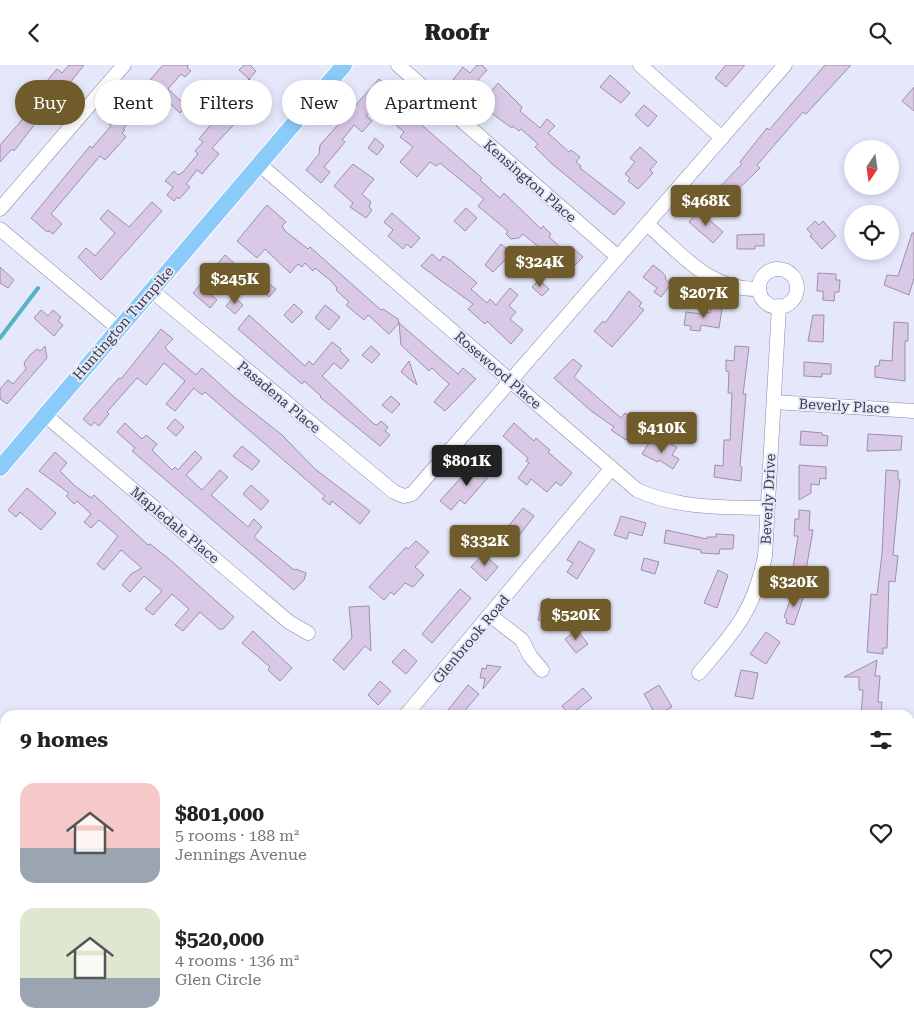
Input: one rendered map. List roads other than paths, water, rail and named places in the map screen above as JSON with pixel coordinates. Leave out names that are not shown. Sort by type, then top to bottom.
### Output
[{"type":"main road","name":"Huntington Turnpike","points":[[0,467],[341,66]]},
{"type":"street","points":[[0,209],[124,65]]},
{"type":"street","name":"Kensington Place","points":[[398,65],[618,257]]},
{"type":"street","points":[[640,65],[722,138]]},
{"type":"street","points":[[511,381],[785,65]]},
{"type":"street","name":"Rosewood Place","points":[[259,164],[611,469],[638,490],[657,499],[696,506],[767,509]]},
{"type":"street","points":[[647,224],[712,280],[737,289],[759,289]]},
{"type":"street","points":[[0,229],[118,328]]},
{"type":"street","points":[[772,269],[784,270],[790,273],[794,279],[796,291],[790,302],[779,306],[768,304],[763,300],[759,289],[762,277],[772,269]]},
{"type":"street","name":"Pasadena Place","points":[[151,290],[394,493],[404,496],[412,494],[511,381]]},
{"type":"street","name":"Beverly Drive","points":[[700,673],[744,619],[752,603],[765,556],[779,306]]},
{"type":"street","name":"Beverly Place","points":[[774,402],[914,411]]},
{"type":"street","name":"Mapledale Place","points":[[45,415],[288,623],[308,633]]},
{"type":"street","name":"Glenbrook Road","points":[[410,710],[491,616],[611,469]]},
{"type":"street","points":[[491,616],[522,640],[530,656],[542,670]]},
{"type":"waterway","points":[[0,338],[38,288]]}]
